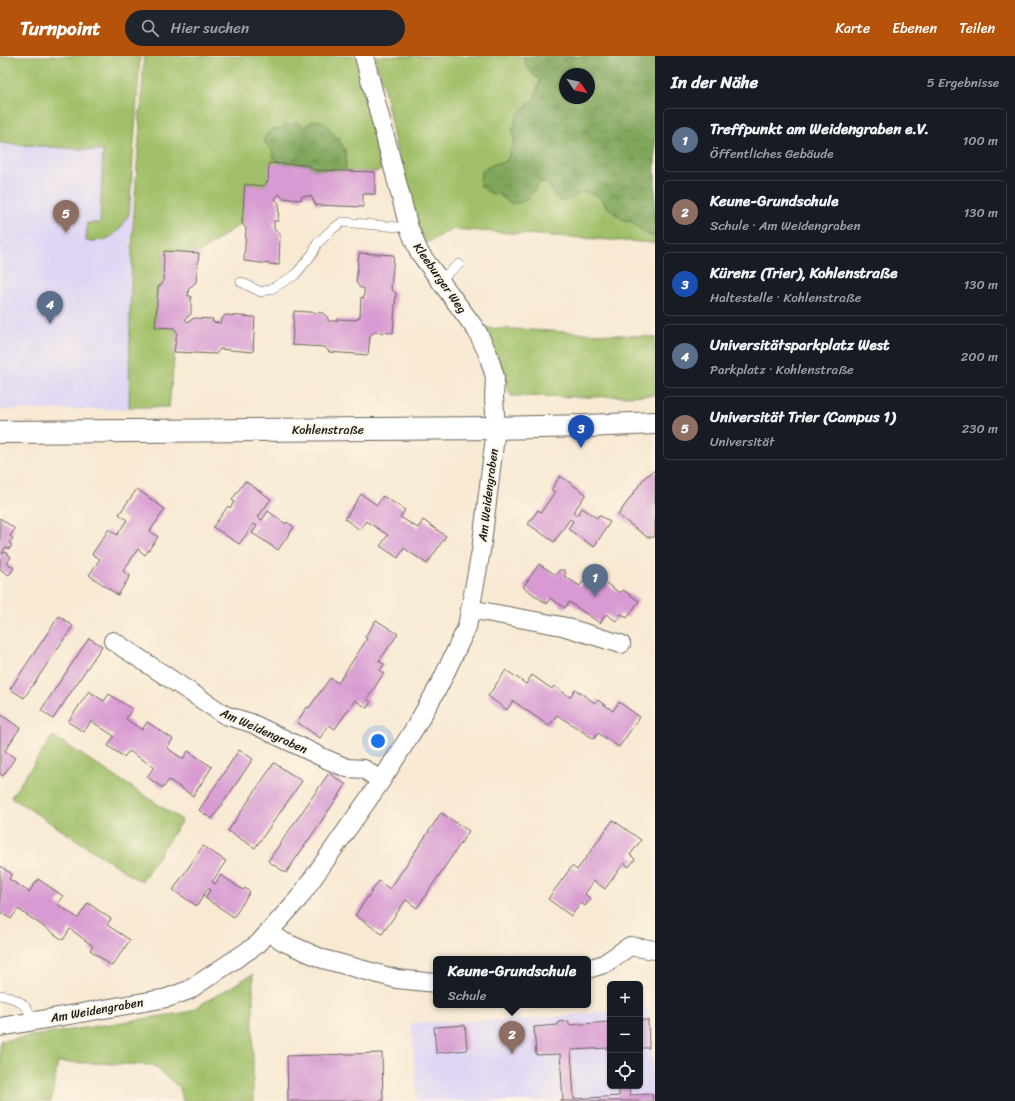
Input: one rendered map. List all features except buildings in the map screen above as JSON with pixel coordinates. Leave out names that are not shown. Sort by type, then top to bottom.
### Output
[{"type":"main road","name":"Kohlenstraße","points":[[0,432],[496,428],[655,423]]},
{"type":"street","name":"Kleeburger Weg","points":[[364,56],[409,228],[419,252],[477,331],[488,354],[495,377],[494,398],[496,428]]},
{"type":"street","name":"Am Weidengraben","points":[[0,1027],[167,998],[189,990],[258,944],[298,898],[381,781],[440,684],[466,626],[481,551],[496,428]]},
{"type":"street","points":[[470,609],[562,626],[621,644]]},
{"type":"street","name":"Am Weidengraben","points":[[113,641],[225,715],[251,723],[347,768],[364,769],[381,781]]},
{"type":"street","points":[[269,932],[284,942],[323,959],[396,979],[433,983]]},
{"type":"street","points":[[591,968],[604,964],[630,946],[655,950]]},
{"type":"lane","points":[[241,282],[261,292],[271,289],[295,275],[313,253],[317,244],[330,230],[342,222],[409,228]]},
{"type":"lane","points":[[440,280],[459,264]]},
{"type":"lane","points":[[0,995],[22,1002],[27,1007],[33,1021]]},
{"type":"shaded area","points":[[0,56],[135,56],[128,409],[0,410]]},
{"type":"shaded area","points":[[648,1007],[655,1101],[418,1101],[411,1023],[532,1019],[607,1011],[607,1089],[643,1089],[643,1008]]},
{"type":"green space","points":[[0,56],[140,56],[129,214],[121,227],[112,236],[107,239],[86,241],[87,223],[100,223],[103,151],[0,143]]},
{"type":"green space","points":[[144,56],[359,56],[364,80],[363,89],[381,170],[375,172],[315,170],[308,165],[268,181],[263,186],[245,184],[242,223],[199,253],[164,252],[163,283],[158,287],[155,327],[174,328],[177,332],[169,407],[129,407],[133,225],[140,125],[139,113],[141,108]]},
{"type":"green space","points":[[374,56],[524,56],[527,66],[540,80],[534,100],[518,114],[513,128],[514,143],[506,162],[494,164],[490,193],[500,195],[534,191],[539,182],[549,184],[555,196],[573,198],[581,191],[597,195],[607,207],[630,220],[650,236],[655,236],[655,243],[452,229],[425,244],[407,191],[397,153],[383,83]]},
{"type":"green space","points":[[524,56],[655,56],[655,236],[645,233],[630,220],[623,220],[607,207],[597,195],[581,191],[573,198],[562,202],[555,196],[549,184],[539,182],[527,200],[518,203],[509,203],[500,195],[490,193],[481,186],[480,178],[483,170],[494,164],[506,162],[514,143],[513,128],[518,114],[534,100],[540,80],[529,70],[525,63]]},
{"type":"green space","points":[[315,120],[325,124],[334,136],[339,138],[346,157],[347,172],[315,170],[308,165],[282,164],[274,158],[272,150],[264,142],[265,136],[271,129],[280,129],[285,125],[290,125],[296,122],[304,127]]},
{"type":"green space","points":[[484,328],[655,337],[655,395],[590,397],[511,396]]},
{"type":"green space","points":[[53,736],[182,820],[141,882],[11,797]]},
{"type":"green space","points":[[253,974],[253,1101],[183,1101],[180,1088],[153,1065],[58,1062],[51,1101],[0,1101],[0,1041],[188,1012]]},
{"type":"place","name":"Universität Trier (Campus 1)","points":[[66,233]]},
{"type":"place","name":"Universitätsparkplatz West","points":[[50,324]]},
{"type":"place","name":"Kürenz (Trier), Kohlenstraße","points":[[581,448]]},
{"type":"place","name":"Treffpunkt am Weidengraben e.V.","points":[[595,597]]},
{"type":"place","name":"Keune-Grundschule","points":[[512,1054]]}]
